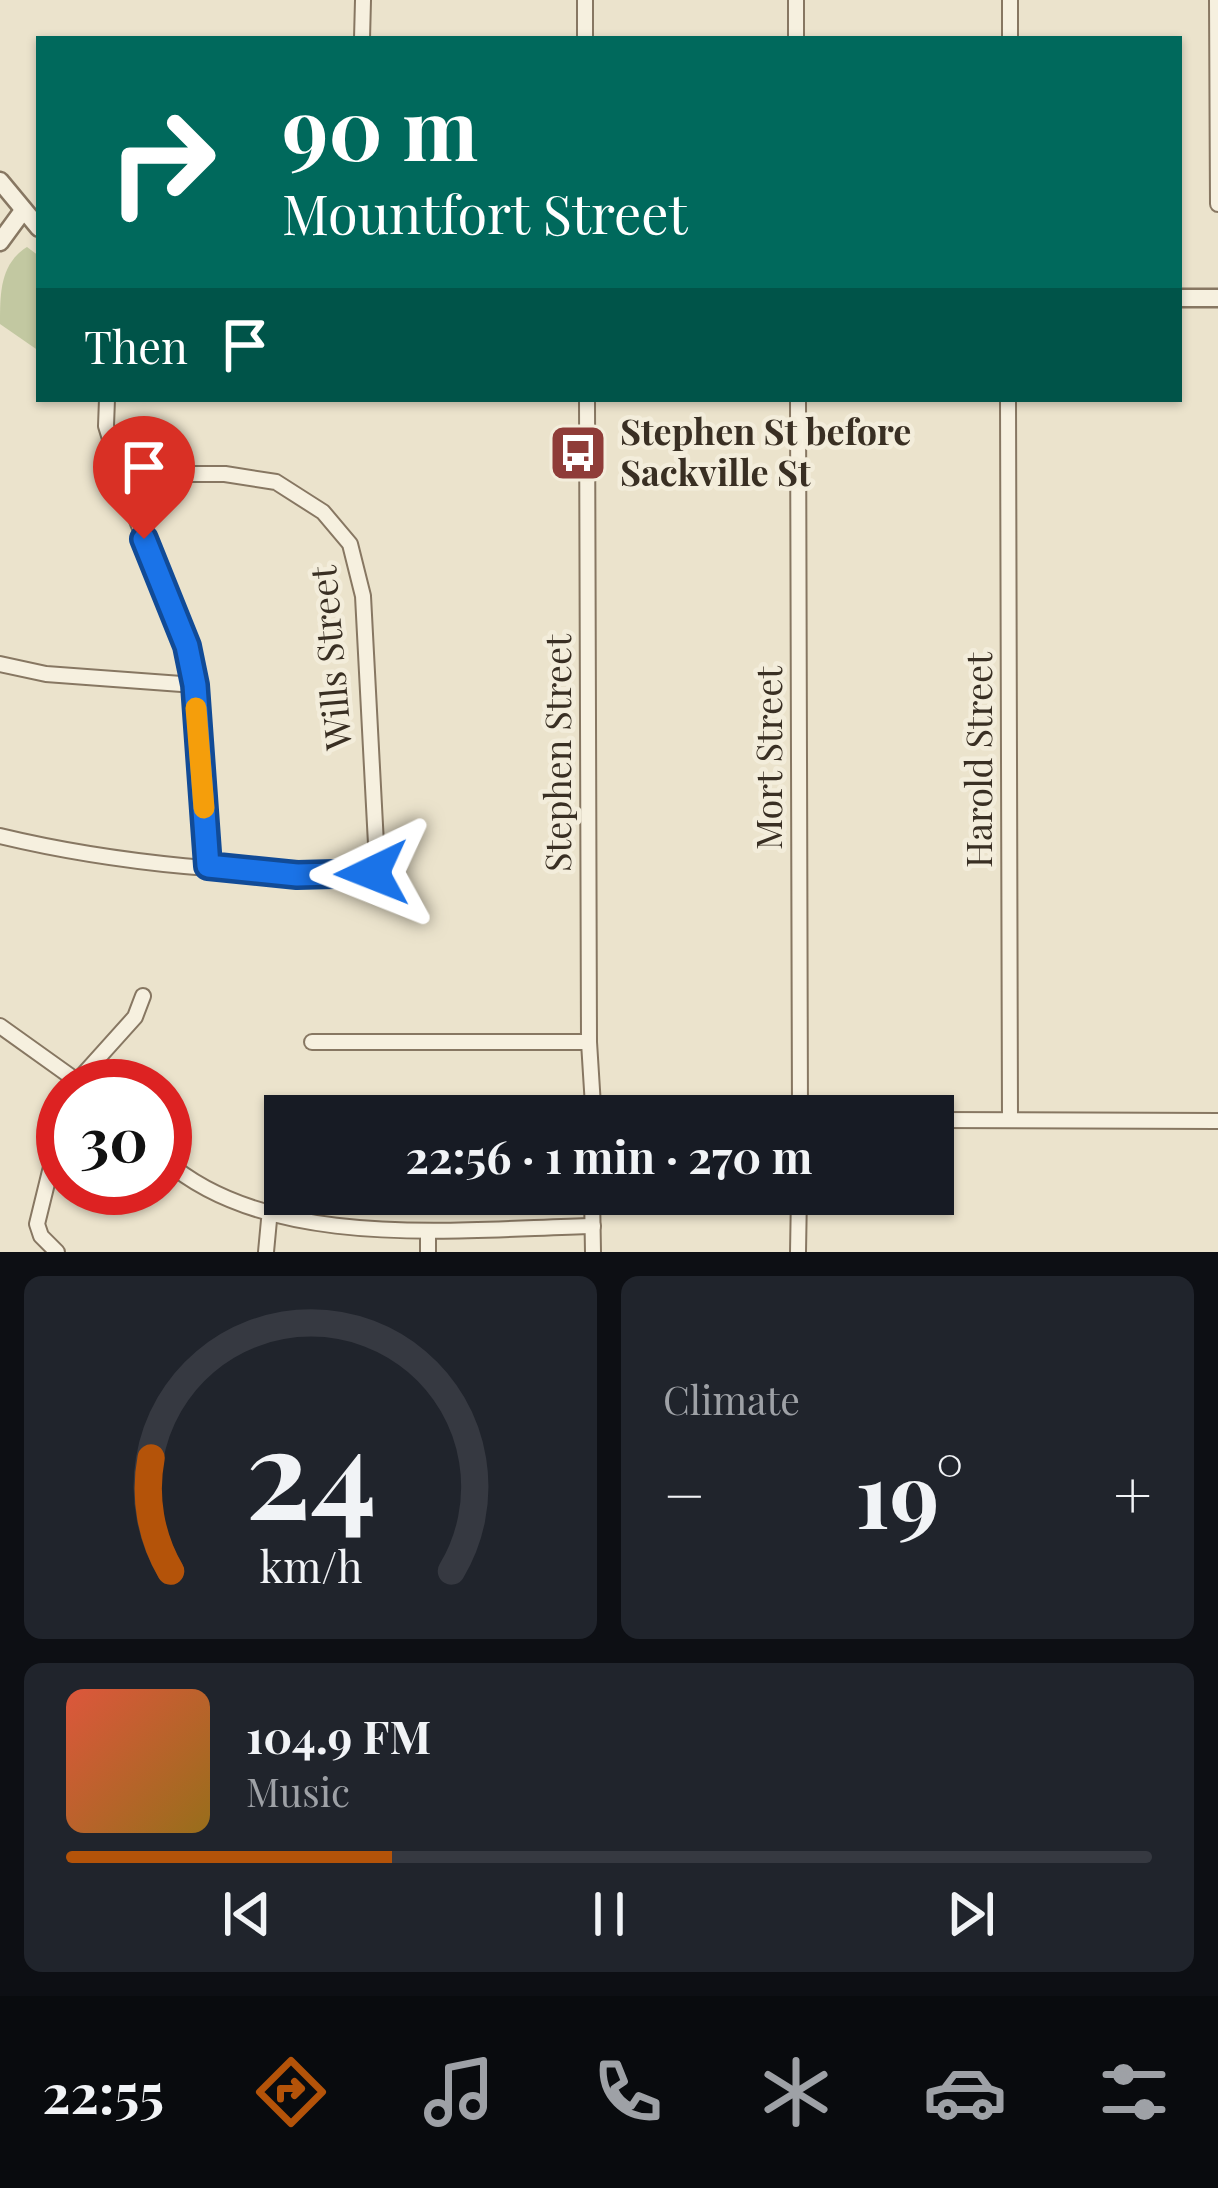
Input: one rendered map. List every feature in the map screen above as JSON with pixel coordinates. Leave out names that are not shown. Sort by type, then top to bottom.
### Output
[{"type":"street","points":[[362,36],[363,0]]},
{"type":"street","points":[[585,0],[585,36]]},
{"type":"street","points":[[796,0],[796,36]]},
{"type":"street","points":[[1010,0],[1010,36]]},
{"type":"street","points":[[1217,0],[1218,204]]},
{"type":"street","points":[[0,181],[36,225]]},
{"type":"street","points":[[0,242],[22,212]]},
{"type":"street","points":[[1182,298],[1218,298]]},
{"type":"street","points":[[0,836],[68,852],[208,866],[195,685],[187,646],[130,503],[106,426],[107,402]]},
{"type":"street","name":"Stephen Street","points":[[587,402],[587,1095]]},
{"type":"street","name":"Mort Street","points":[[798,402],[800,1095]]},
{"type":"street","name":"Harold Street","points":[[1008,402],[1010,1120]]},
{"type":"street","name":"Wills Street","points":[[123,474],[225,474],[276,482],[323,512],[350,544],[363,596],[376,844],[372,873],[297,875],[208,866]]},
{"type":"street","points":[[0,664],[46,674],[195,685]]},
{"type":"street","points":[[99,1059],[135,1017],[143,996]]},
{"type":"street","points":[[0,1026],[44,1059]]},
{"type":"street","points":[[312,1042],[589,1042]]},
{"type":"street","points":[[954,1120],[1218,1121]]},
{"type":"street","points":[[192,1179],[269,1220],[316,1230],[428,1232],[592,1226]]},
{"type":"street","points":[[39,1215],[40,1237],[57,1252]]},
{"type":"street","points":[[592,1215],[593,1252]]},
{"type":"street","points":[[798,1252],[799,1215]]},
{"type":"street","points":[[266,1252],[269,1220]]},
{"type":"street","points":[[428,1232],[428,1252]]},
{"type":"green space","points":[[27,247],[36,254],[36,349],[0,324],[1,290],[18,254]]},
{"type":"slow traffic","points":[[196,708],[204,808]]},
{"type":"place","name":"Stephen St before Sackville St","points":[[578,453]]},
{"type":"route","points":[[144,539],[187,646],[195,685],[208,866],[297,875],[372,873]]}]
